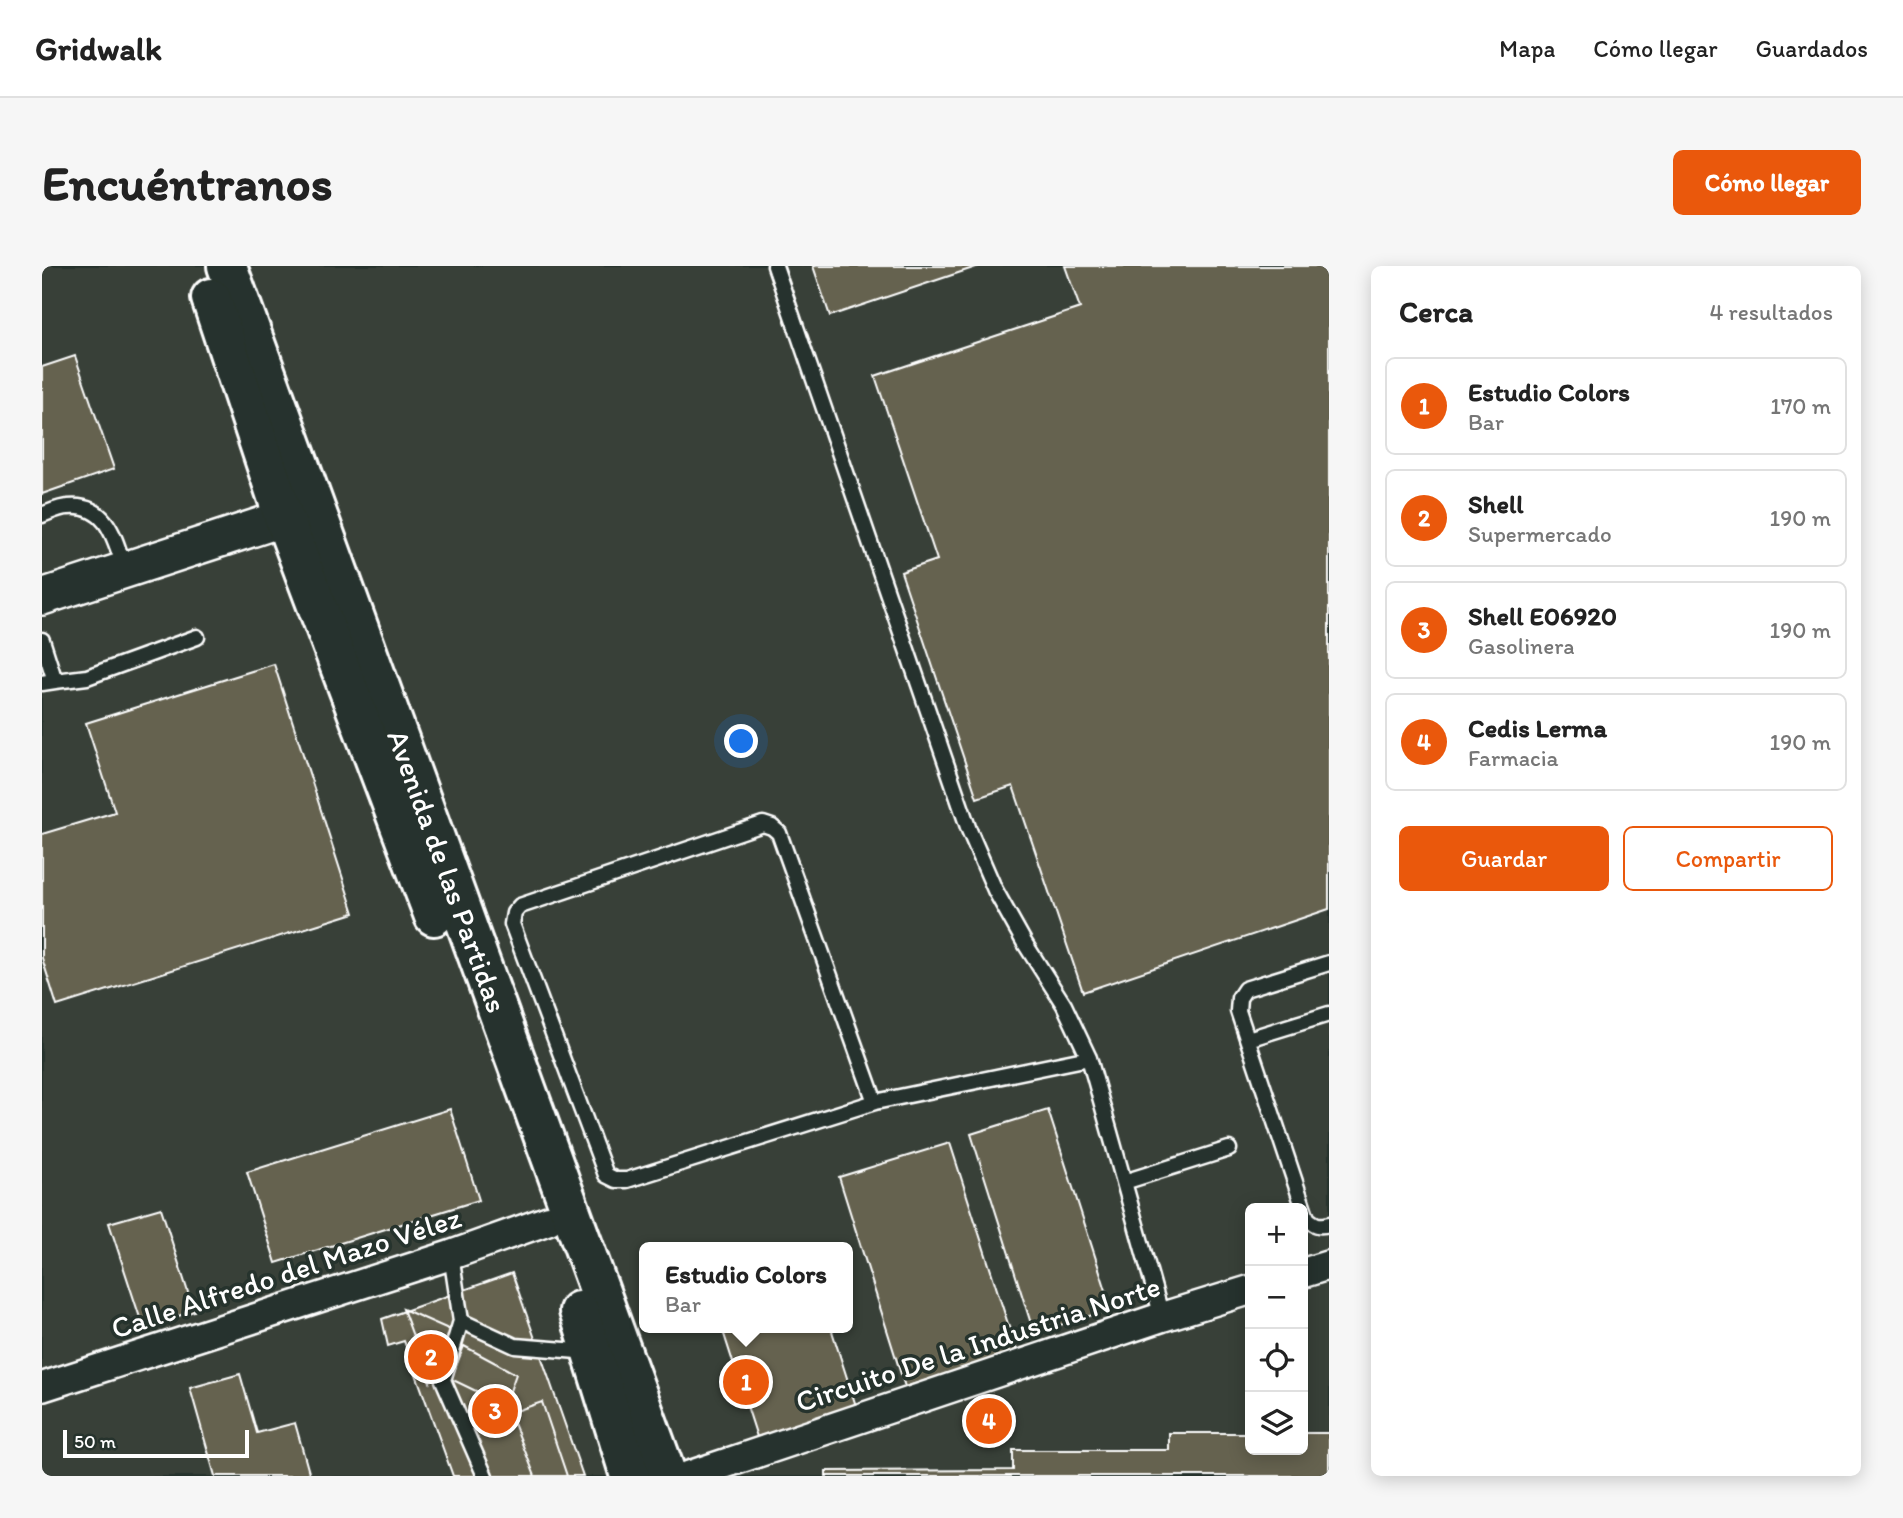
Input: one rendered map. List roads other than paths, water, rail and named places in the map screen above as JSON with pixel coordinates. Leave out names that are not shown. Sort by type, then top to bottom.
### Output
[{"type":"main road","name":"Avenida de las Partidas","points":[[200,266],[299,513],[667,1476]]},
{"type":"main road","name":"Avenida de las Partidas","points":[[227,266],[299,513],[549,1220],[593,1352],[630,1476]]},
{"type":"street","points":[[42,597],[299,513]]},
{"type":"street","name":"Calle Alfredo del Mazo Vélez","points":[[42,1387],[451,1255],[549,1220]]},
{"type":"street","points":[[1308,1271],[1329,1265]]},
{"type":"street","name":"Circuito De la Industria Norte","points":[[688,1476],[1245,1292]]},
{"type":"lane","points":[[775,266],[969,830],[995,890],[1024,942],[1065,1005],[1089,1058],[1162,1317]]},
{"type":"lane","points":[[42,515],[66,507],[81,507],[98,513],[113,532],[125,570]]},
{"type":"lane","points":[[42,640],[49,682],[87,677],[197,637]]},
{"type":"lane","points":[[875,1102],[779,833],[772,827],[763,824],[750,828],[520,906],[513,913],[512,924],[606,1175],[616,1180],[627,1180],[875,1102],[1089,1058]]},
{"type":"lane","points":[[1329,963],[1245,989],[1239,998],[1238,1011],[1307,1218],[1314,1224],[1329,1224]]},
{"type":"lane","points":[[1248,1039],[1329,1014]]},
{"type":"lane","points":[[1124,1182],[1229,1149]]},
{"type":"lane","points":[[451,1255],[461,1321],[443,1380],[485,1476]]},
{"type":"lane","points":[[461,1321],[515,1346],[593,1352]]},
{"type":"place","name":"Shell","points":[[431,1357]]},
{"type":"place","name":"Estudio Colors","points":[[746,1382]]},
{"type":"place","name":"Shell E06920","points":[[495,1411]]},
{"type":"place","name":"Cedis Lerma","points":[[989,1421]]}]
